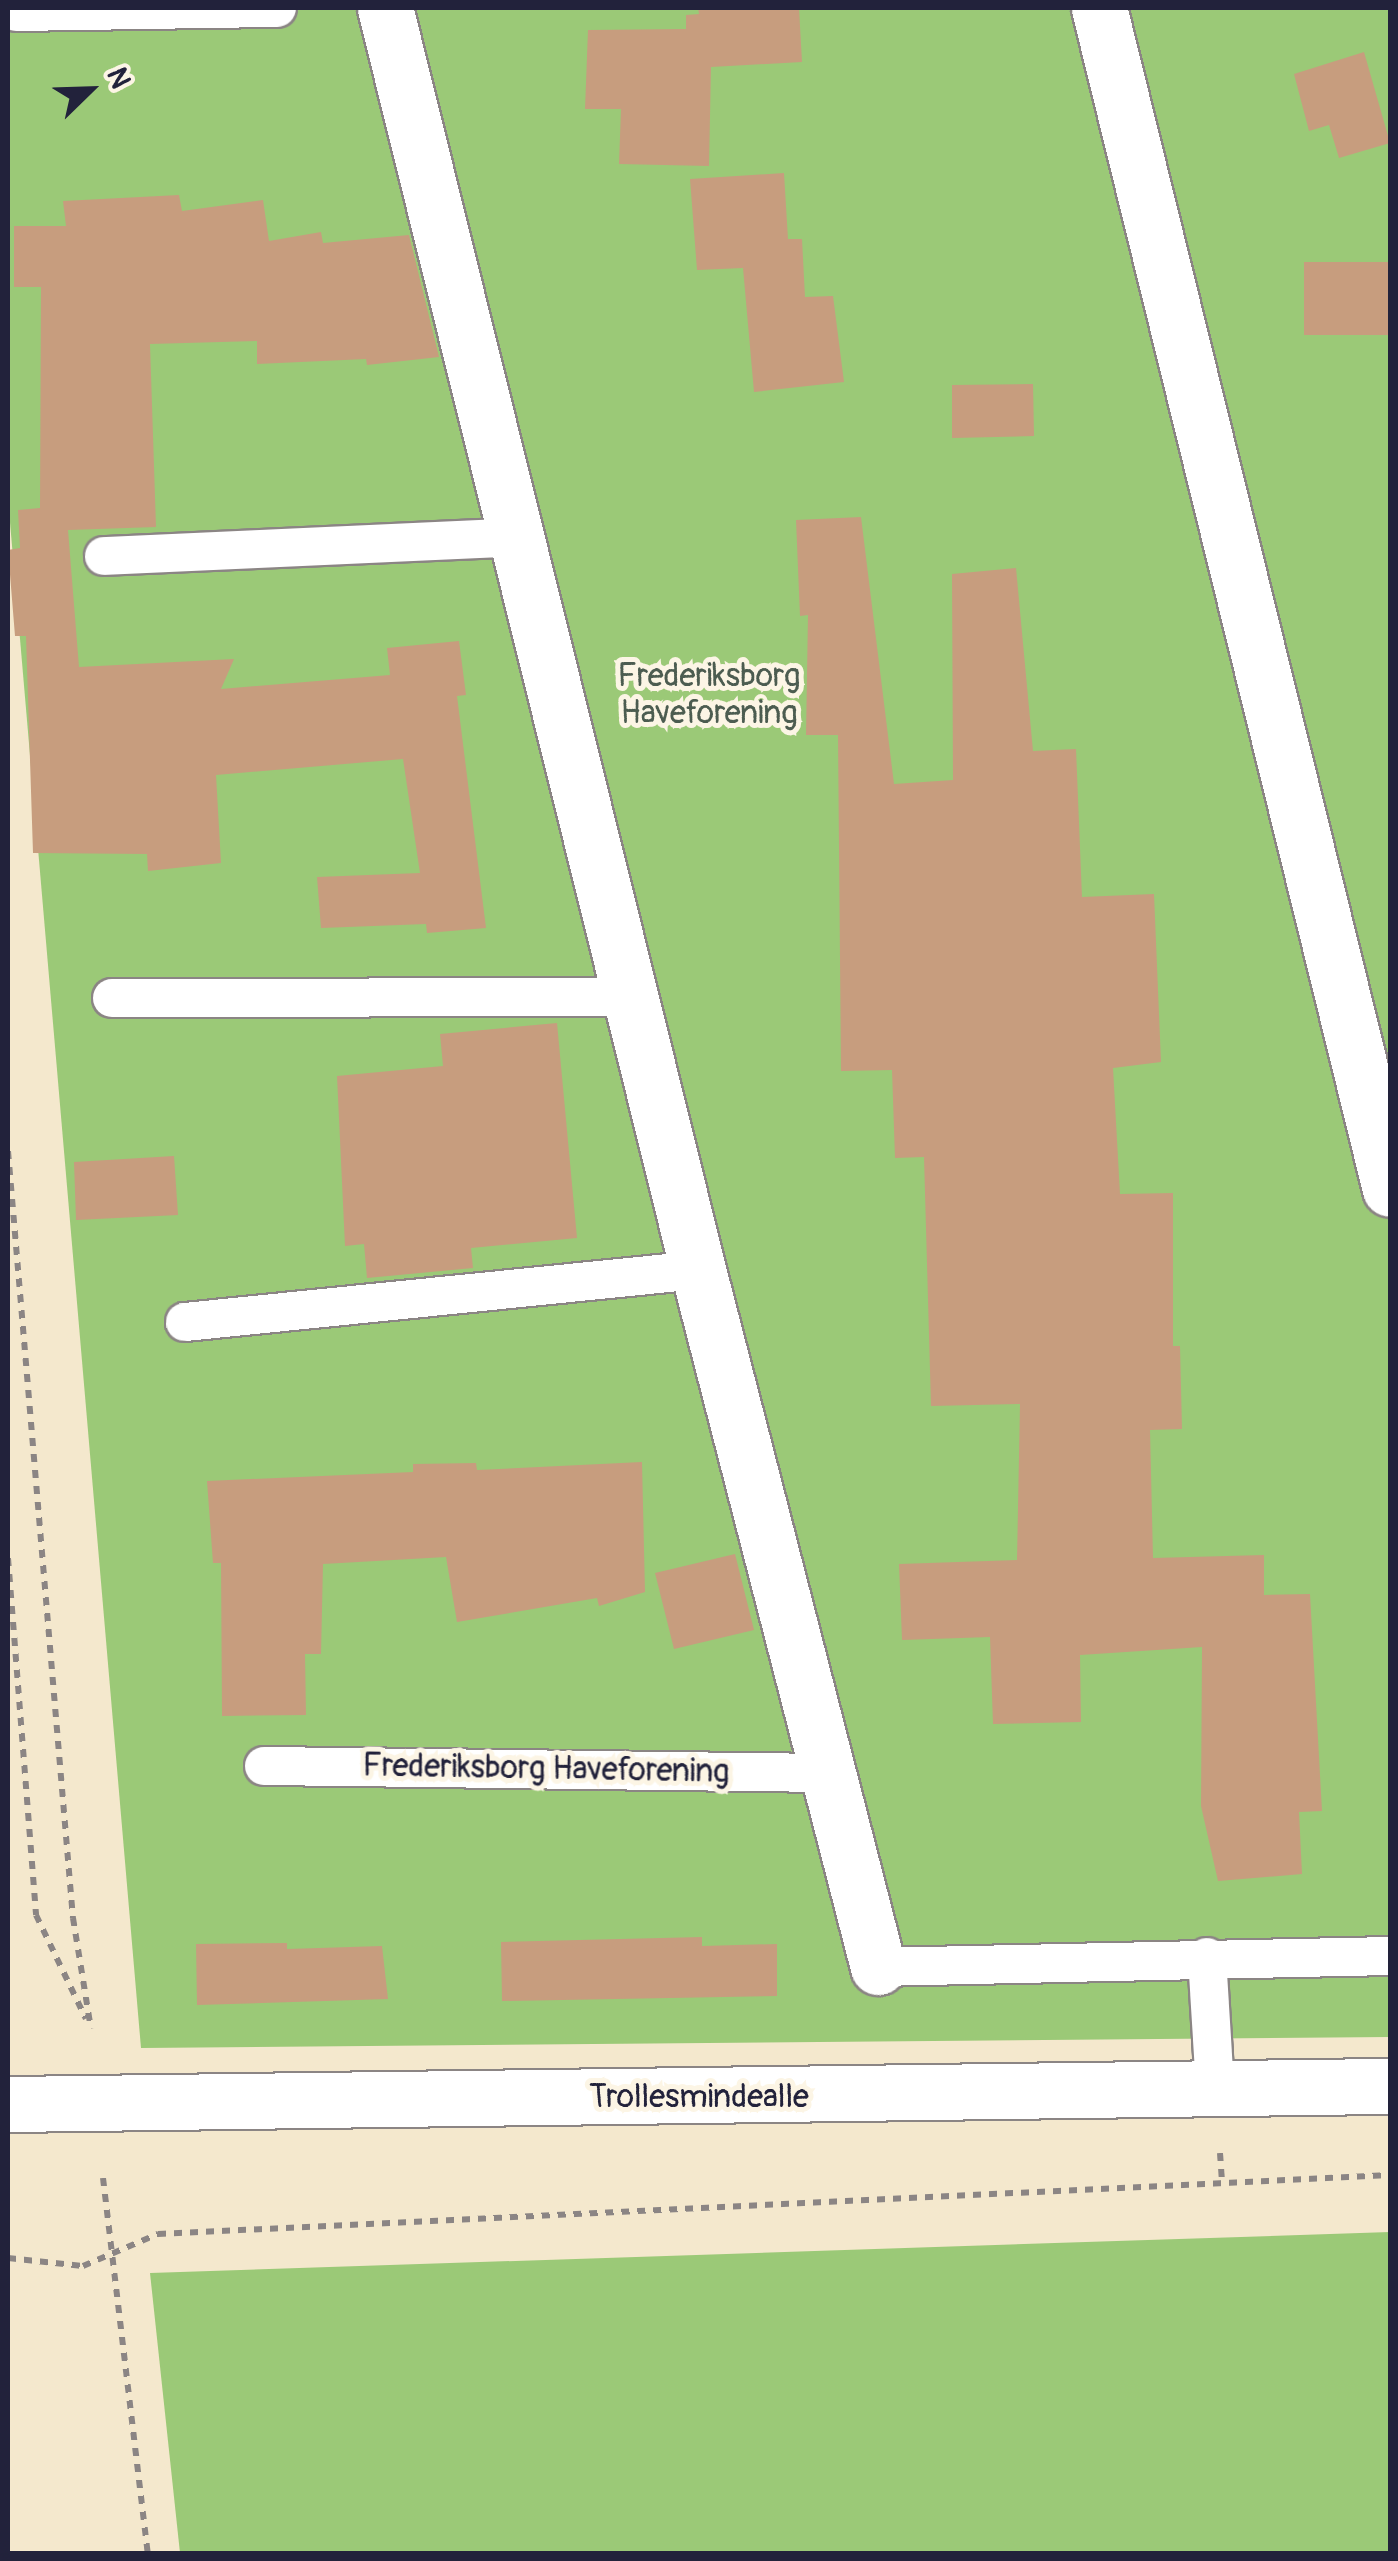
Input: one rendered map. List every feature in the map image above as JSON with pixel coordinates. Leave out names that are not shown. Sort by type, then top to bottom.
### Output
[{"type":"street","points":[[385,8],[698,1270],[878,1967]]},
{"type":"street","points":[[1099,8],[1390,1188]]},
{"type":"street","name":"Trollesmindealle","points":[[8,2104],[1390,2086]]},
{"type":"lane","points":[[16,12],[278,8]]},
{"type":"lane","points":[[104,556],[516,537]]},
{"type":"lane","points":[[112,998],[630,997]]},
{"type":"lane","points":[[185,1322],[698,1270]]},
{"type":"lane","name":"Frederiksborg Haveforening","points":[[264,1766],[828,1773]]},
{"type":"lane","points":[[878,1967],[1207,1956],[1390,1956]]},
{"type":"lane","points":[[1207,1956],[1215,2088]]},
{"type":"path","points":[[8,1152],[73,1918],[91,2030],[36,1915],[8,1558]]},
{"type":"path","points":[[8,2258],[82,2266],[112,2257],[158,2234],[1390,2174]]},
{"type":"path","points":[[103,2178],[148,2554]]},
{"type":"green space","name":"Frederiksborg Haveforening","points":[[8,8],[1390,8],[1390,2037],[141,2048],[8,499]]},
{"type":"green space","points":[[1390,2232],[1390,2553],[180,2553],[150,2273]]},
{"type":"building","points":[[698,8],[799,8],[802,62],[711,67],[709,166],[619,164],[621,109],[585,109],[588,30],[686,29],[686,15],[699,14]]},
{"type":"building","points":[[1364,52],[1390,143],[1339,158],[1329,125],[1309,131],[1294,74]]},
{"type":"building","points":[[784,173],[788,239],[802,239],[805,297],[833,296],[844,382],[754,392],[743,268],[697,270],[690,179]]},
{"type":"building","points":[[179,195],[182,211],[263,200],[269,241],[321,232],[323,243],[409,235],[439,357],[367,365],[366,359],[257,364],[257,341],[150,344],[156,527],[68,530],[79,667],[234,659],[221,689],[390,675],[387,648],[459,641],[466,695],[457,696],[486,928],[427,933],[426,924],[321,928],[317,877],[420,873],[403,759],[216,775],[221,863],[148,871],[147,854],[33,853],[26,636],[15,636],[8,550],[20,548],[18,510],[40,508],[41,287],[14,287],[14,226],[66,226],[63,201]]},
{"type":"building","points":[[1304,262],[1390,262],[1390,335],[1304,335]]},
{"type":"building","points":[[1033,384],[1034,436],[952,438],[952,385]]},
{"type":"building","points":[[861,517],[894,784],[953,780],[952,574],[1016,568],[1033,751],[1076,749],[1082,897],[1154,894],[1161,1062],[1113,1068],[1120,1194],[1173,1193],[1173,1346],[1180,1346],[1182,1429],[1150,1430],[1153,1558],[1264,1555],[1264,1595],[1310,1594],[1322,1811],[1299,1812],[1302,1874],[1218,1881],[1201,1806],[1202,1647],[1080,1655],[1081,1722],[993,1724],[990,1637],[902,1640],[899,1564],[1017,1560],[1020,1404],[931,1406],[924,1157],[895,1158],[892,1070],[841,1071],[838,735],[806,735],[808,615],[800,616],[796,520]]},
{"type":"building","points":[[557,1023],[577,1238],[471,1248],[473,1268],[367,1278],[364,1244],[345,1246],[337,1076],[443,1066],[440,1034]]},
{"type":"building","points":[[174,1156],[178,1215],[76,1220],[74,1162]]},
{"type":"building","points":[[642,1462],[645,1592],[599,1606],[597,1598],[457,1622],[446,1557],[323,1564],[321,1654],[305,1654],[306,1715],[222,1716],[221,1563],[213,1563],[207,1481],[413,1472],[413,1464],[476,1463],[477,1470]]},
{"type":"building","points":[[735,1554],[754,1630],[674,1649],[655,1573]]},
{"type":"building","points":[[702,1937],[702,1946],[777,1944],[777,1996],[502,2001],[501,1942]]},
{"type":"building","points":[[287,1943],[287,1949],[382,1946],[388,1999],[197,2005],[196,1944]]}]
